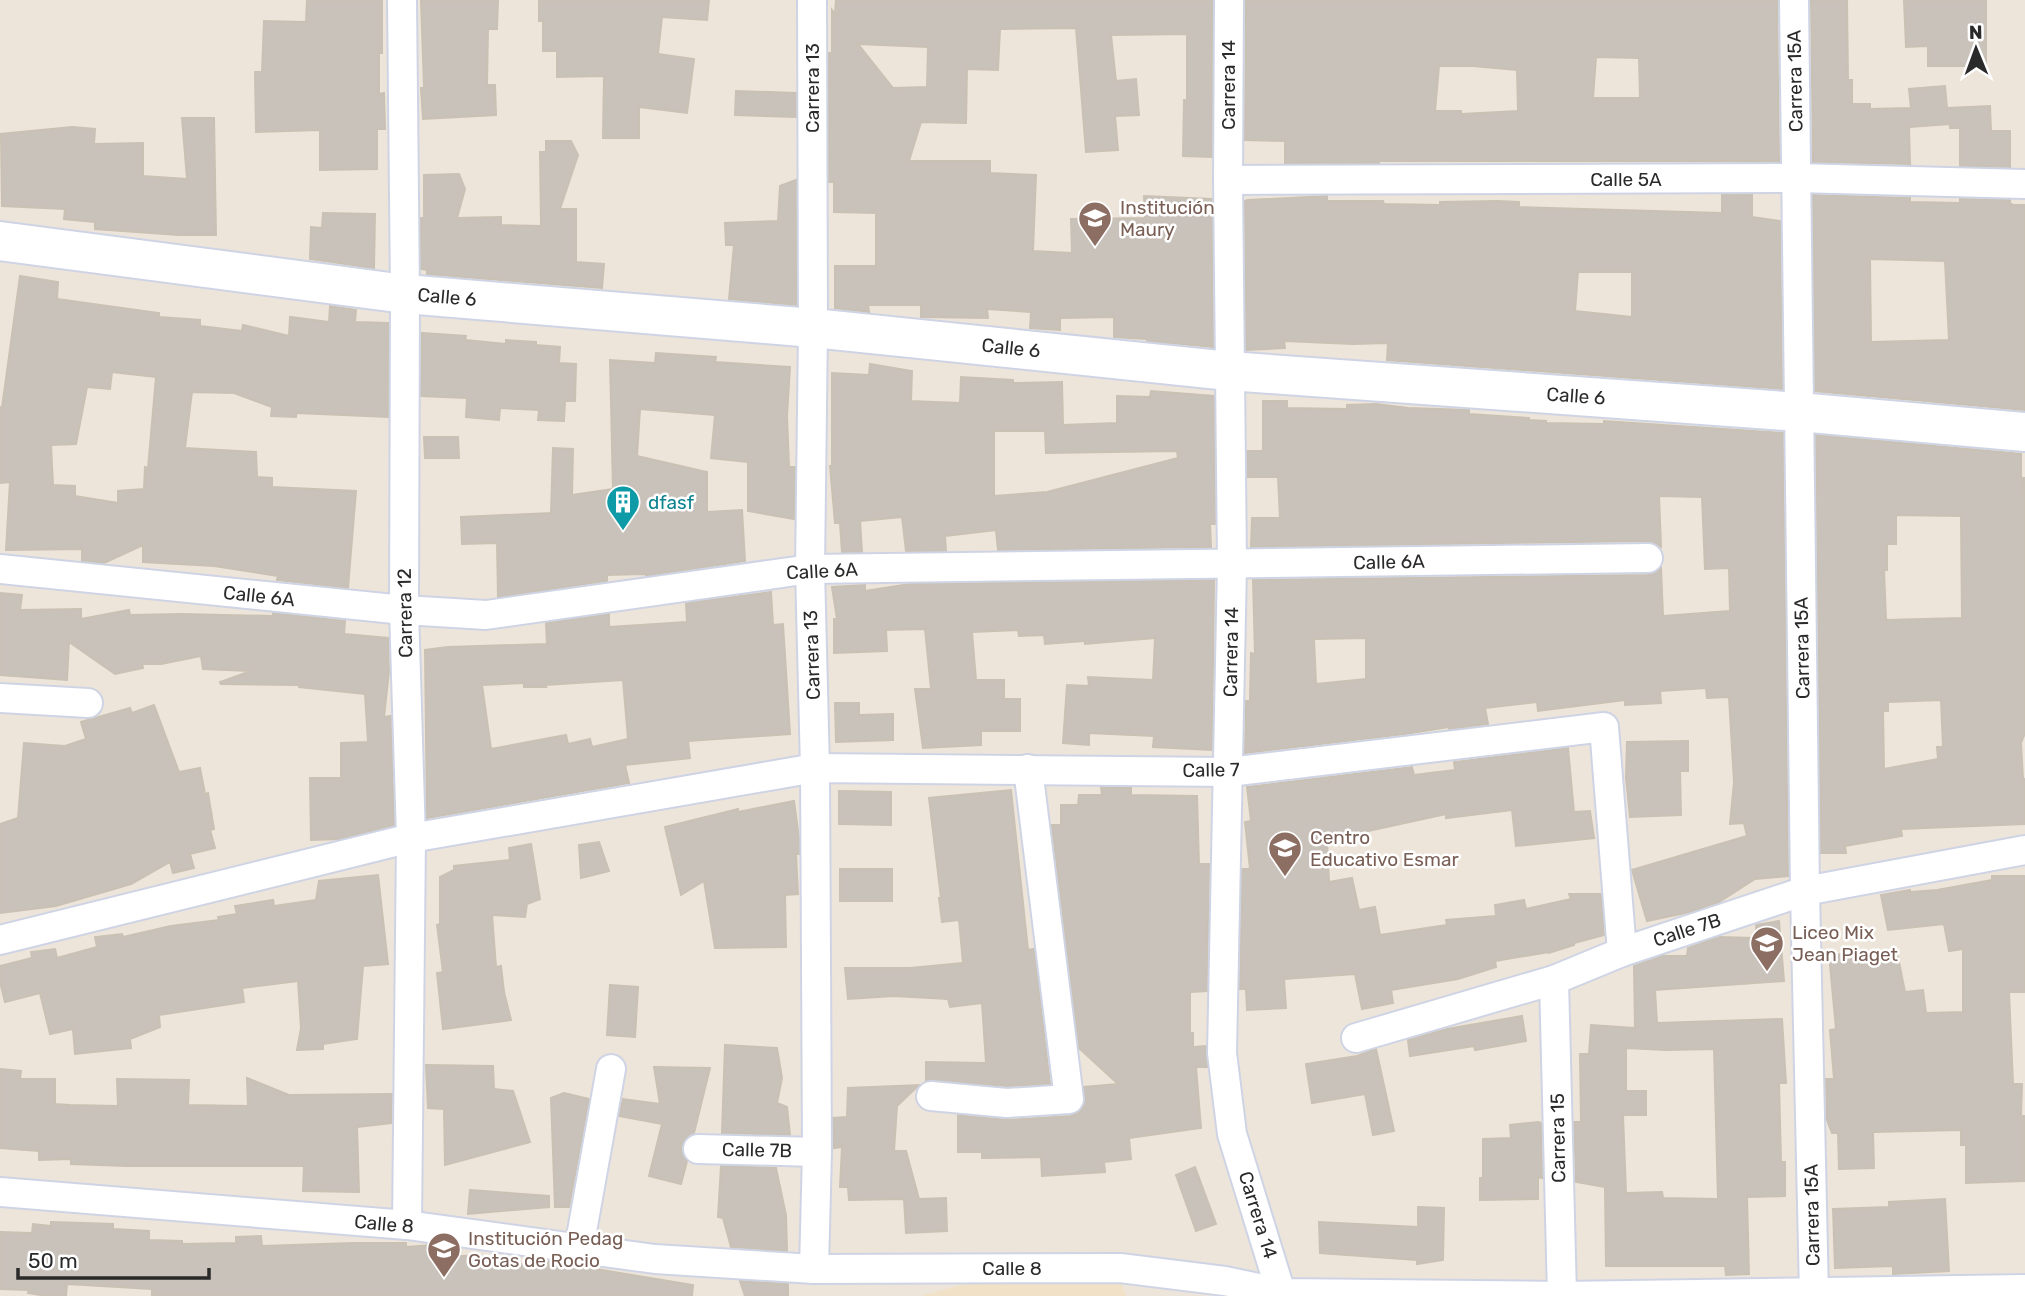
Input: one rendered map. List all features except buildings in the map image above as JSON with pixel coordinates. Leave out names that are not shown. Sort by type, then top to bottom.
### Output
[{"type":"street","name":"Carrera 12","points":[[402,0],[404,611],[411,838],[407,1225]]},
{"type":"street","name":"Carrera 13","points":[[812,0],[813,328],[810,569],[815,768],[817,1152],[814,1269]]},
{"type":"street","name":"Carrera 14","points":[[1229,0],[1232,565],[1222,1053],[1232,1134],[1282,1295]]},
{"type":"street","name":"Carrera 15A","points":[[1794,0],[1805,891],[1814,1294]]},
{"type":"street","name":"Calle 5A","points":[[1228,180],[1796,178],[2025,184]]},
{"type":"street","name":"Calle 6","points":[[0,241],[405,294],[813,328],[1229,371],[1799,412],[2025,432]]},
{"type":"street","name":"Calle 6A","points":[[0,569],[404,611],[486,615],[810,569],[1648,558]]},
{"type":"street","points":[[0,698],[88,703]]},
{"type":"street","name":"Calle 7","points":[[0,940],[411,838],[815,768],[1229,772],[1604,727],[1622,952]]},
{"type":"street","points":[[930,1096],[1007,1103],[1069,1099],[1028,769]]},
{"type":"street","name":"Calle 7B","points":[[1356,1038],[1554,980],[1622,952],[1805,891],[2025,850]]},
{"type":"street","name":"Carrera 15","points":[[1554,980],[1562,1296]]},
{"type":"street","points":[[579,1248],[611,1069]]},
{"type":"street","name":"Calle 7B","points":[[698,1149],[817,1152]]},
{"type":"street","name":"Calle 8","points":[[0,1192],[407,1225],[655,1259],[814,1269],[1120,1268],[1225,1281],[1282,1295],[1814,1294],[2025,1289]]},
{"type":"shaded area","points":[[1004,1273],[1119,1276],[1126,1296],[921,1296]]},
{"type":"place","name":"Institución Maury","points":[[1095,248]]},
{"type":"place","name":"dfasf","points":[[623,532]]},
{"type":"place","name":"Centro Educativo Esmar","points":[[1285,878]]},
{"type":"place","name":"Liceo Mix Jean Piaget","points":[[1767,973]]},
{"type":"place","name":"Institución Pedag Gotas de Rocio","points":[[444,1279]]}]
